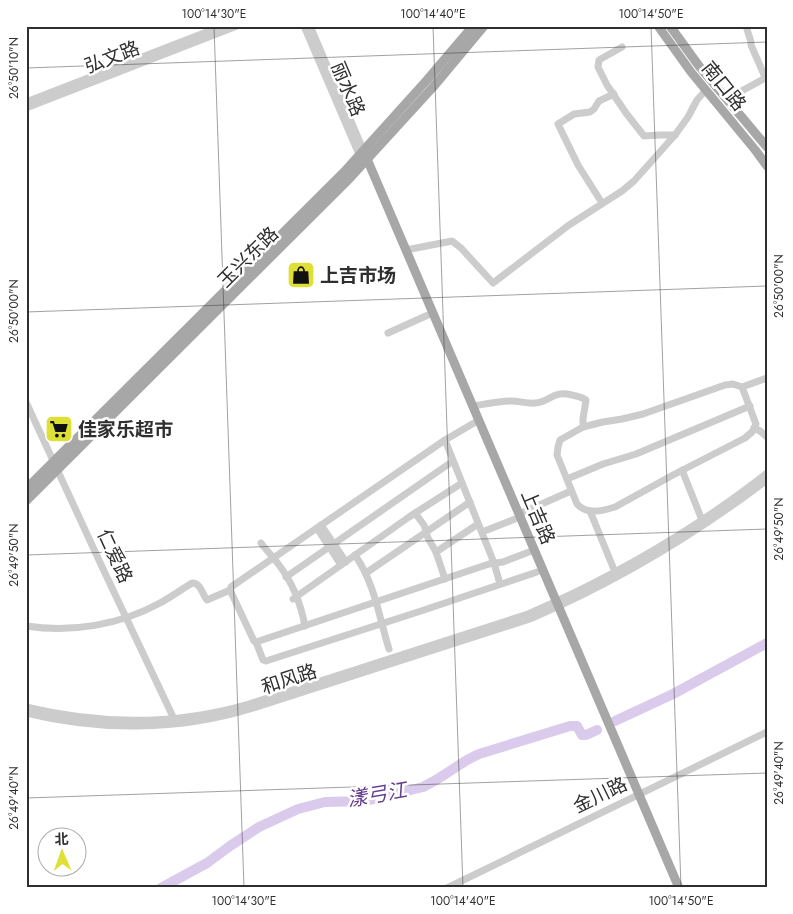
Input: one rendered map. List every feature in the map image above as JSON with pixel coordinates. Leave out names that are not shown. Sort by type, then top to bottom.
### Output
[{"type":"main road","name":"玉兴东路","points":[[363,157],[473,26]]},
{"type":"main road","name":"玉兴东路","points":[[26,501],[56,466],[434,86],[484,26]]},
{"type":"main road","name":"南口路","points":[[658,26],[679,56],[767,166]]},
{"type":"main road","name":"南口路","points":[[670,26],[691,56],[767,147]]},
{"type":"main road","name":"上吉路","points":[[363,157],[406,250],[473,406],[554,605],[680,888]]},
{"type":"main road","name":"上吉路","points":[[363,157],[428,316],[517,516],[537,572],[554,605]]},
{"type":"main road","name":"玉兴东路","points":[[26,489],[56,466]]},
{"type":"main road","name":"上吉路","points":[[637,795],[673,888]]},
{"type":"street","name":"弘文路","points":[[26,102],[222,26]]},
{"type":"street","name":"弘文路","points":[[26,108],[236,26]]},
{"type":"street","name":"丽水路","points":[[304,26],[363,157]]},
{"type":"street","name":"丽水路","points":[[310,26],[363,157]]},
{"type":"street","points":[[727,99],[766,77],[751,45],[746,26]]},
{"type":"street","points":[[622,47],[599,60],[598,67],[600,72],[626,113],[644,136],[675,136]]},
{"type":"street","points":[[406,250],[452,241],[461,248],[493,283],[569,225],[634,181],[675,136],[697,100],[706,90]]},
{"type":"street","points":[[602,204],[578,166],[558,124],[574,114],[590,112],[599,101],[614,94]]},
{"type":"street","points":[[388,333],[428,316]]},
{"type":"street","points":[[742,387],[756,424],[745,438],[615,507],[590,511],[584,510],[575,501],[557,455],[560,440],[583,427],[643,414],[725,385],[732,384],[742,387],[767,378]]},
{"type":"street","points":[[473,406],[511,401],[536,403],[542,402],[556,394],[565,393],[586,400],[583,427]]},
{"type":"street","name":"仁爱路","points":[[26,402],[175,721]]},
{"type":"street","points":[[567,479],[602,464],[636,454],[750,406]]},
{"type":"street","points":[[26,626],[77,628],[101,624],[126,617],[160,603],[192,583],[198,585],[206,600],[230,590],[231,587],[444,440],[474,423]]},
{"type":"street","points":[[754,428],[767,437]]},
{"type":"street","points":[[444,440],[482,532],[500,584]]},
{"type":"street","points":[[286,577],[453,461]]},
{"type":"street","points":[[682,470],[702,520]]},
{"type":"street","points":[[554,605],[650,553],[702,520],[767,473]]},
{"type":"street","points":[[554,605],[628,572],[722,514],[767,480]]},
{"type":"street","points":[[295,598],[415,513],[462,483]]},
{"type":"street","points":[[482,532],[571,491]]},
{"type":"street","points":[[366,573],[470,502]]},
{"type":"street","points":[[590,511],[615,572]]},
{"type":"street","points":[[415,513],[424,525],[445,579]]},
{"type":"street","points":[[436,552],[478,524]]},
{"type":"street","points":[[319,527],[344,564]]},
{"type":"street","points":[[261,544],[279,565],[286,577],[305,626]]},
{"type":"street","points":[[256,642],[529,552]]},
{"type":"street","points":[[355,555],[366,573],[389,649]]},
{"type":"street","points":[[273,558],[276,567],[295,598]]},
{"type":"street","points":[[230,590],[263,660],[266,661],[537,572]]},
{"type":"street","name":"和风路","points":[[26,713],[64,721],[135,726],[218,718],[530,619],[554,605]]},
{"type":"street","name":"和风路","points":[[26,707],[65,715],[99,719],[175,721]]},
{"type":"street","name":"金川路","points":[[447,888],[767,732]]},
{"type":"waterway","name":"漾弓江","points":[[615,721],[673,694],[767,643]]},
{"type":"waterway","name":"漾弓江","points":[[161,888],[207,863],[259,827],[298,809],[325,802],[365,801],[423,787],[479,754],[570,726],[577,726],[582,735],[597,730]]},
{"type":"place","name":"上吉市场","points":[[301,275]]},
{"type":"place","name":"佳家乐超市","points":[[59,429]]}]
